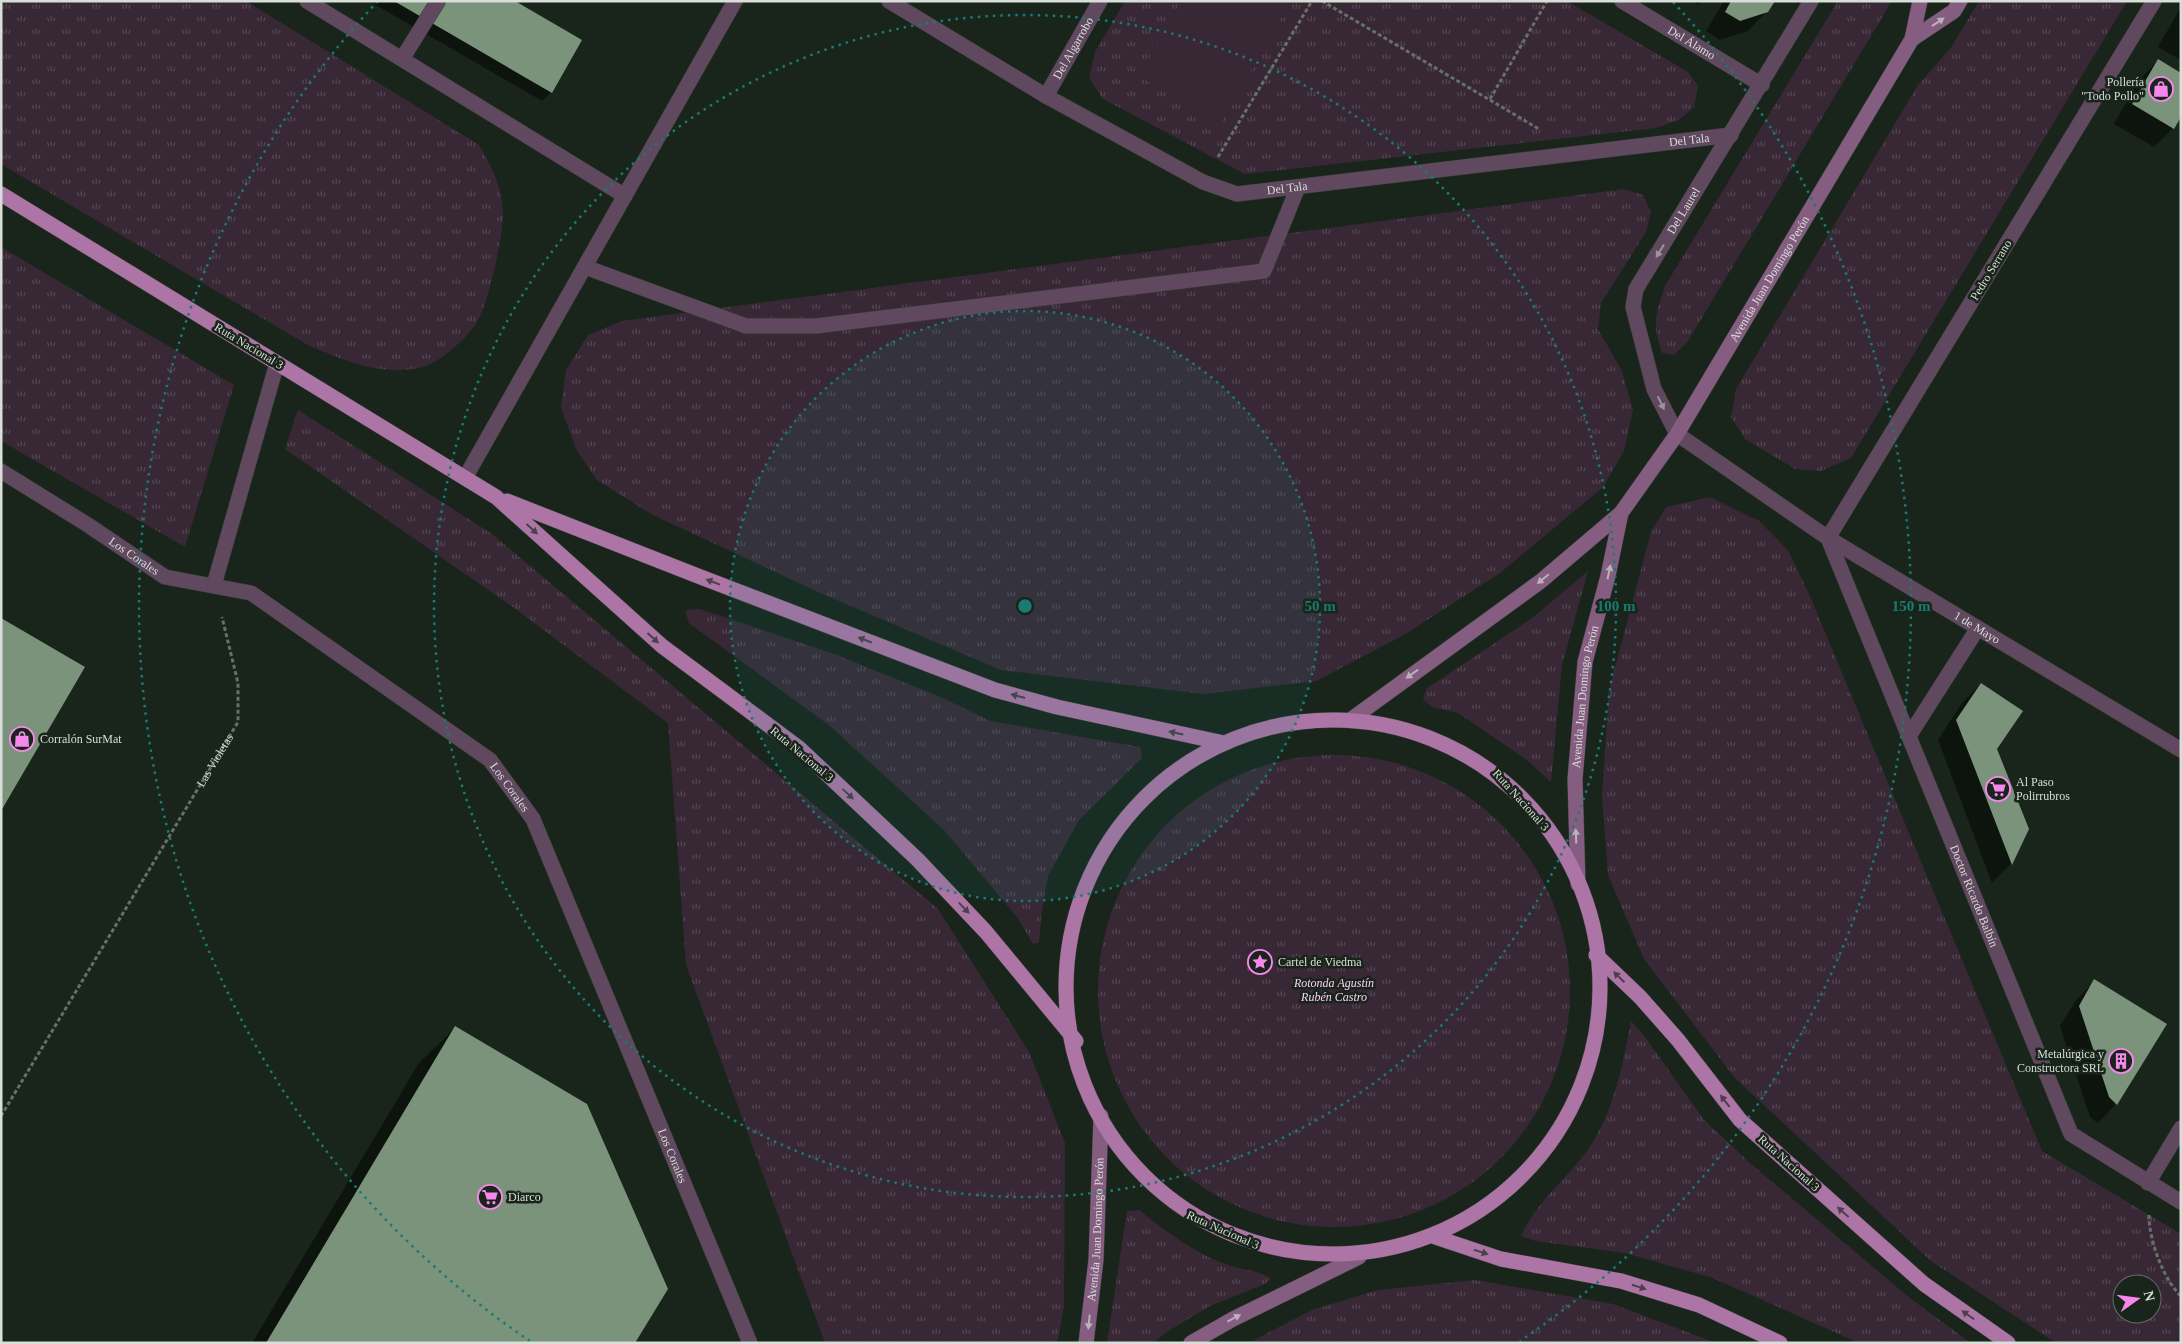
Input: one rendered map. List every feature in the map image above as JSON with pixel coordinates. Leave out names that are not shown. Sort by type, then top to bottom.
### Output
[{"type":"highway","name":"Ruta Nacional 3","points":[[1,194],[496,497],[995,690],[1057,706],[1224,743]]},
{"type":"highway","name":"Ruta Nacional 3","points":[[496,497],[662,646],[799,748],[917,859],[986,932],[1077,1043]]},
{"type":"highway","name":"Ruta Nacional 3","points":[[1352,718],[1394,723],[1444,741],[1490,766],[1519,794],[1567,852],[1578,884],[1596,955],[1594,1033],[1564,1124],[1510,1190],[1435,1237],[1359,1257],[1275,1253],[1184,1214],[1128,1163],[1101,1116],[1084,1079],[1068,990],[1079,907],[1120,823],[1185,760],[1224,743],[1264,730],[1312,719],[1352,718]]},
{"type":"highway","name":"Ruta Nacional 3","points":[[1596,955],[1640,997],[1678,1040],[1740,1120],[1924,1284],[2008,1343]]},
{"type":"highway","points":[[1435,1237],[1501,1259],[1621,1281],[1699,1305],[1780,1343]]},
{"type":"main road","name":"Avenida Juan Domingo Perón","points":[[1352,718],[1541,581],[1620,513],[1677,434],[1912,40],[1920,1]]},
{"type":"main road","name":"Avenida Juan Domingo Perón","points":[[1912,40],[1954,11],[1960,1]]},
{"type":"main road","name":"Avenida Juan Domingo Perón","points":[[1578,884],[1575,779],[1585,662],[1608,576],[1620,513]]},
{"type":"main road","name":"Avenida Juan Domingo Perón","points":[[1086,1343],[1096,1260],[1101,1116]]},
{"type":"main road","points":[[1191,1343],[1233,1318],[1359,1257]]},
{"type":"street","points":[[307,1],[625,196]]},
{"type":"street","points":[[402,60],[438,1]]},
{"type":"street","points":[[465,478],[735,1]]},
{"type":"street","name":"Del Tala","points":[[889,1],[1046,96],[1204,182],[1238,194],[1731,135]]},
{"type":"street","name":"Del Algarrobo","points":[[1046,96],[1100,1]]},
{"type":"street","name":"Del Álamo","points":[[1622,1],[1762,85]]},
{"type":"street","name":"Del Laurel","points":[[1677,434],[1654,389],[1633,307],[1636,289],[1812,1]]},
{"type":"street","name":"Pedro Serrano","points":[[1828,538],[2154,1]]},
{"type":"street","points":[[585,266],[746,326],[816,326],[1264,271],[1298,187]]},
{"type":"street","points":[[214,585],[277,363]]},
{"type":"street","name":"1 de Mayo","points":[[1677,434],[1828,538],[2181,750]]},
{"type":"street","name":"Los Corales","points":[[1,471],[88,525],[164,577],[252,593],[490,760],[533,819],[750,1343]]},
{"type":"street","name":"Doctor Ricardo Balbín","points":[[1828,538],[2071,1134],[2181,1202]]},
{"type":"street","points":[[1909,736],[1978,628]]},
{"type":"street","points":[[2148,1183],[2181,1128]]},
{"type":"path","points":[[1204,182],[1312,1]]},
{"type":"path","points":[[1322,1],[1580,154]]},
{"type":"path","points":[[1490,99],[1547,1]]},
{"type":"path","name":"Las Violetas","points":[[1,1116],[238,722],[238,683],[214,585]]},
{"type":"path","points":[[2148,1183],[2149,1231],[2170,1286],[2181,1296]]},
{"type":"green space","points":[[1,1],[246,1],[479,145],[488,160],[501,193],[503,222],[490,287],[475,325],[450,351],[434,362],[419,368],[390,370],[347,361],[306,344],[1,164]]},
{"type":"green space","points":[[1125,1],[1567,1],[1688,72],[1698,86],[1694,107],[1679,120],[1656,128],[1245,174],[1103,99],[1089,78],[1095,52]]},
{"type":"green space","points":[[1182,1],[1291,1],[1220,124],[1139,76]]},
{"type":"green space","points":[[1838,1],[1892,1],[1688,341],[1674,355],[1662,353],[1657,334],[1656,320],[1665,286]]},
{"type":"green space","points":[[1979,1],[2127,1],[1851,458],[1821,471],[1795,469],[1745,439],[1731,417],[1736,389],[1918,85],[1950,49]]},
{"type":"green space","points":[[1624,189],[1643,195],[1651,212],[1646,232],[1601,303],[1598,329],[1622,371],[1633,410],[1624,451],[1603,487],[1500,573],[1404,635],[1316,681],[1204,694],[1001,670],[818,592],[653,515],[597,480],[576,449],[561,407],[566,370],[588,335],[622,321]]},
{"type":"green space","points":[[1,247],[234,385],[185,547],[1,441]]},
{"type":"green space","points":[[298,410],[492,534],[938,909],[1029,1052],[1065,1143],[1064,1307],[1057,1343],[825,1343],[686,965],[668,723],[513,607],[285,449]]},
{"type":"green space","points":[[1710,497],[1759,521],[1788,550],[1809,594],[2042,1151],[2181,1234],[2181,1343],[2056,1343],[1931,1261],[1734,1077],[1644,959],[1608,875],[1602,796],[1609,690],[1651,532],[1666,507]]},
{"type":"green space","points":[[1588,571],[1562,665],[1551,782],[1527,760],[1458,713],[1432,707],[1423,699],[1426,689],[1531,619]]},
{"type":"green space","points":[[700,609],[837,655],[943,698],[990,721],[1140,747],[1142,758],[1079,820],[1048,876],[1039,942],[1033,944],[1017,917],[944,830],[830,726],[689,623],[685,610]]},
{"type":"green space","name":"Rotonda Agustín Rubén Castro","points":[[1334,755],[1380,760],[1424,773],[1465,795],[1501,824],[1530,860],[1552,901],[1565,945],[1570,991],[1565,1037],[1552,1081],[1530,1122],[1501,1158],[1465,1187],[1424,1209],[1380,1222],[1334,1227],[1288,1222],[1244,1209],[1203,1187],[1167,1158],[1138,1122],[1116,1081],[1103,1037],[1098,991],[1103,945],[1116,901],[1138,860],[1167,824],[1203,795],[1244,773],[1288,760]]},
{"type":"green space","points":[[1631,1021],[1645,1037],[1704,1120],[1751,1164],[1911,1299],[1971,1343],[1859,1343],[1713,1278],[1625,1253],[1536,1241],[1521,1236],[1535,1212],[1581,1159],[1598,1134],[1616,1087]]},
{"type":"green space","points":[[1139,1210],[1170,1234],[1216,1261],[1250,1270],[1271,1279],[1265,1284],[1210,1306],[1168,1331],[1153,1343],[1107,1343],[1127,1211]]},
{"type":"green space","points":[[1475,1280],[1613,1304],[1716,1343],[1248,1343],[1312,1310],[1378,1290]]},
{"type":"building","points":[[394,1],[515,1],[582,40],[552,93]]},
{"type":"building","points":[[1731,1],[1775,1],[1768,12],[1740,21],[1725,12]]},
{"type":"building","name":"Pollería \"Todo Pollo\"","points":[[2158,59],[2181,73],[2181,117],[2174,129],[2132,104]]},
{"type":"building","name":"Corralón SurMat","points":[[1,618],[85,667],[1,811]]},
{"type":"building","name":"Al Paso Polirrubros","points":[[1981,683],[2023,711],[1997,749],[2029,829],[2012,865],[1956,720]]},
{"type":"building","name":"Metalúrgica y Constructora SRL","points":[[2094,979],[2167,1024],[2117,1105],[2109,1097],[2079,1006]]},
{"type":"building","name":"Diarco","points":[[455,1026],[587,1104],[668,1289],[635,1343],[266,1343]]},
{"type":"place","name":"Pollería \"Todo Pollo\"","points":[[2161,89]]},
{"type":"place","name":"Corralón SurMat","points":[[22,739]]},
{"type":"place","name":"Al Paso Polirrubros","points":[[1998,789]]},
{"type":"place","name":"Cartel de Viedma","points":[[1260,962]]},
{"type":"place","name":"Metalúrgica y Constructora SRL","points":[[2121,1061]]},
{"type":"place","name":"Diarco","points":[[490,1197]]}]
